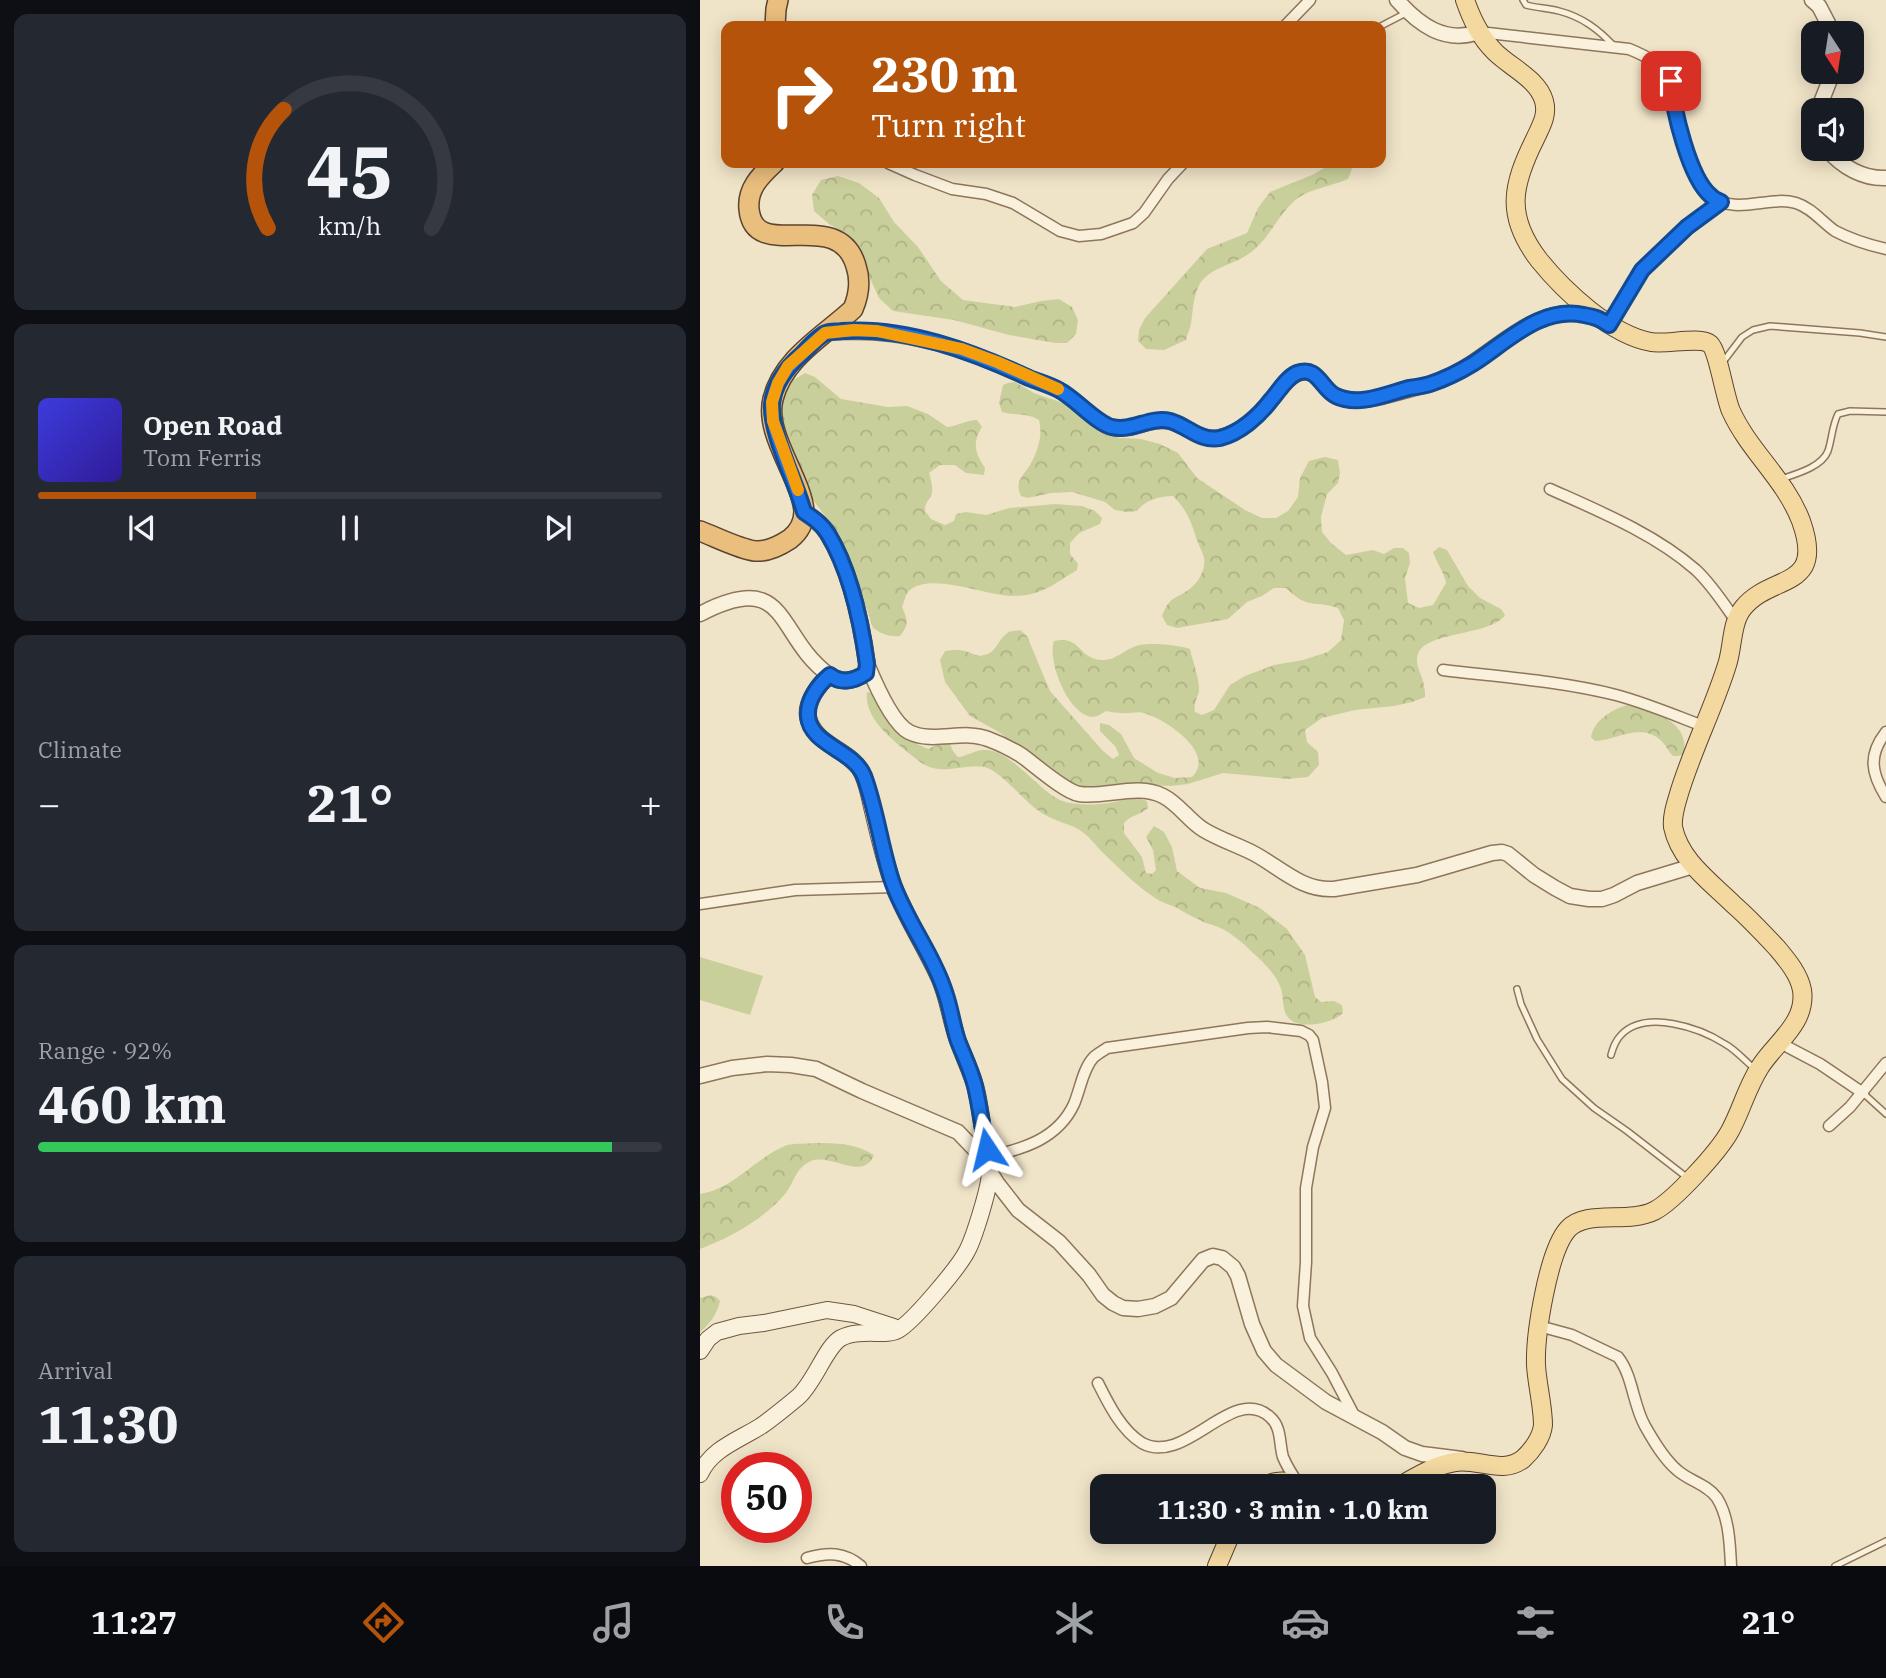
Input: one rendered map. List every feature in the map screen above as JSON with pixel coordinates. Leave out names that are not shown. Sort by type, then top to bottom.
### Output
[{"type":"highway","points":[[775,21],[778,0]]},
{"type":"highway","points":[[700,531],[757,552],[772,549],[789,540],[800,529],[804,512],[773,421],[772,402],[778,383],[788,366],[853,309],[858,298],[857,268],[853,257],[834,239],[820,235],[774,235],[754,226],[750,216],[750,192],[769,168]]},
{"type":"main road","points":[[1423,1474],[1454,1462],[1470,1461],[1504,1466],[1520,1462],[1531,1450],[1540,1436],[1543,1424],[1536,1364],[1539,1326],[1558,1245],[1566,1231],[1578,1221],[1593,1218],[1630,1218],[1656,1210],[1667,1202],[1719,1147],[1732,1128],[1757,1071],[1794,1025],[1802,1008],[1802,992],[1797,976],[1787,960],[1746,916],[1693,866],[1682,850],[1672,822],[1678,794],[1727,665],[1736,621],[1744,606],[1794,577],[1803,568],[1807,555],[1802,526],[1790,497],[1759,456],[1729,407],[1711,345],[1705,341],[1648,342],[1630,336],[1604,321],[1555,278],[1525,239],[1515,206],[1515,191],[1519,173],[1544,120],[1543,98],[1538,88],[1497,54],[1479,32],[1465,0]]},
{"type":"main road","points":[[700,1474],[705,1462],[715,1452],[770,1420],[802,1393],[840,1338],[867,1332],[892,1333],[908,1322],[961,1263],[974,1233],[989,1165],[974,1083],[958,1040],[946,995],[894,887],[863,774],[854,760],[825,743],[808,718],[813,694],[821,683],[830,675],[835,680],[858,678],[866,673],[867,664],[852,591],[839,556],[827,532],[804,512]]},
{"type":"main road","points":[[700,1351],[717,1332],[739,1325],[764,1323],[827,1310],[855,1314],[900,1329]]},
{"type":"main road","points":[[1217,1566],[1226,1544]]},
{"type":"street","points":[[1290,21],[1310,0]]},
{"type":"street","points":[[1397,0],[1409,12],[1447,36],[1461,37],[1479,32],[1629,49],[1641,53],[1668,75],[1671,81],[1679,128],[1692,165],[1710,196],[1732,205],[1794,203],[1808,209],[1835,230],[1886,249]]},
{"type":"street","points":[[1812,0],[1819,6],[1827,21]]},
{"type":"street","points":[[1842,161],[1860,175],[1886,178]]},
{"type":"street","points":[[899,168],[953,189],[986,194],[1013,204],[1060,231],[1079,236],[1101,234],[1133,223],[1144,214],[1178,168]]},
{"type":"street","points":[[825,333],[877,331],[962,349],[1059,390],[1111,427],[1131,428],[1167,420],[1182,425],[1203,438],[1218,438],[1233,433],[1251,421],[1293,375],[1304,371],[1318,376],[1335,396],[1355,401],[1379,397],[1430,384],[1453,374],[1528,326],[1552,315],[1574,313],[1604,321]]},
{"type":"street","points":[[1550,489],[1631,527],[1669,550],[1696,571],[1736,621]]},
{"type":"street","points":[[700,614],[720,603],[736,599],[750,597],[764,600],[792,630],[811,659],[830,675]]},
{"type":"street","points":[[867,664],[880,693],[907,732],[986,738],[1018,753],[1074,793],[1093,795],[1140,791],[1163,796],[1203,830],[1256,854],[1293,879],[1321,890],[1417,876],[1502,852],[1544,882],[1570,896],[1602,899],[1637,883],[1693,866]]},
{"type":"street","points":[[1443,670],[1578,687],[1658,708],[1703,726]]},
{"type":"street","points":[[1886,732],[1873,756],[1875,774],[1886,797]]},
{"type":"street","points":[[700,904],[795,890],[894,887]]},
{"type":"street","points":[[989,1165],[1046,1137],[1060,1125],[1072,1107],[1092,1058],[1107,1048],[1248,1028],[1284,1028],[1309,1035],[1315,1046],[1325,1108],[1313,1147],[1306,1188],[1303,1306],[1310,1338],[1356,1419]]},
{"type":"street","points":[[1780,1043],[1820,1064],[1863,1093]]},
{"type":"street","points":[[1829,1126],[1863,1093],[1886,1063]]},
{"type":"street","points":[[700,1076],[732,1068],[766,1064],[816,1069],[958,1132],[989,1165],[1018,1210],[1059,1242],[1103,1295],[1123,1308],[1156,1306],[1171,1298],[1203,1260],[1213,1256],[1222,1258],[1233,1267],[1238,1276],[1252,1324],[1264,1351],[1276,1365],[1326,1402],[1413,1452],[1470,1461]]},
{"type":"street","points":[[1539,1326],[1593,1344],[1618,1357],[1623,1363],[1639,1412],[1667,1460],[1678,1471],[1708,1489],[1716,1496],[1723,1509],[1731,1566]]},
{"type":"street","points":[[1098,1382],[1109,1405],[1133,1436],[1155,1447],[1179,1444],[1239,1410],[1263,1412],[1273,1418],[1278,1429],[1282,1455],[1293,1474]]},
{"type":"street","points":[[807,1558],[837,1553],[847,1556],[861,1566]]},
{"type":"lane","points":[[1523,0],[1526,5],[1558,11],[1589,23],[1616,48]]},
{"type":"lane","points":[[1386,24],[1409,12]]},
{"type":"lane","points":[[1604,321],[1642,270],[1687,227],[1721,202]]},
{"type":"lane","points":[[1719,369],[1742,337],[1754,330],[1770,326],[1886,337]]},
{"type":"lane","points":[[1779,480],[1795,475],[1825,457],[1838,414],[1850,411],[1886,412]]},
{"type":"lane","points":[[1517,989],[1537,1039],[1562,1079],[1594,1108],[1627,1130],[1689,1180]]},
{"type":"lane","points":[[1611,1055],[1620,1035],[1628,1030],[1647,1024],[1682,1025],[1728,1045],[1757,1071]]},
{"type":"lane","points":[[1863,1093],[1886,1114]]},
{"type":"lane","points":[[1835,1566],[1886,1541]]},
{"type":"green space","points":[[1324,168],[1352,169],[1348,179],[1298,198],[1255,249],[1211,273],[1201,282],[1186,340],[1164,350],[1146,349],[1138,341],[1139,330],[1145,318],[1207,249],[1247,233],[1258,208],[1270,192]]},
{"type":"green space","points":[[838,176],[859,183],[879,198],[894,222],[918,247],[941,281],[963,300],[1015,307],[1059,299],[1072,307],[1078,320],[1076,334],[1067,343],[1055,343],[1009,335],[954,320],[893,311],[879,298],[851,237],[814,211],[812,195],[821,180]]},
{"type":"green space","points":[[805,373],[815,377],[841,399],[888,407],[907,406],[928,414],[947,427],[977,420],[982,427],[976,448],[985,468],[984,475],[966,473],[955,465],[940,465],[929,473],[932,490],[925,511],[931,519],[945,525],[954,521],[956,514],[966,512],[986,515],[1009,508],[1055,504],[1082,506],[1095,511],[1102,518],[1100,524],[1079,533],[1070,543],[1070,554],[1078,564],[1077,570],[1047,588],[1023,595],[1002,595],[944,584],[918,586],[905,597],[902,607],[907,622],[900,636],[886,635],[873,628],[849,564],[828,521],[808,493],[784,428],[782,401],[785,390]]},
{"type":"green space","points":[[1015,382],[1034,393],[1063,403],[1105,432],[1120,438],[1141,439],[1160,444],[1178,453],[1197,478],[1262,518],[1276,518],[1288,511],[1298,497],[1300,478],[1309,461],[1325,457],[1338,460],[1338,483],[1327,494],[1321,517],[1322,532],[1331,543],[1346,555],[1373,550],[1384,554],[1394,548],[1403,548],[1409,553],[1410,563],[1405,578],[1408,603],[1419,608],[1433,605],[1446,583],[1433,552],[1439,547],[1447,550],[1468,586],[1480,598],[1501,609],[1505,615],[1487,627],[1445,637],[1423,647],[1418,654],[1417,663],[1425,697],[1394,706],[1355,710],[1322,718],[1305,730],[1307,742],[1318,752],[1319,765],[1308,777],[1288,779],[1223,773],[1188,784],[1171,786],[1074,785],[997,731],[970,716],[945,682],[940,660],[945,651],[988,654],[1009,632],[1020,630],[1027,636],[1050,691],[1102,750],[1113,759],[1119,755],[1116,747],[1100,731],[1100,723],[1109,725],[1121,734],[1134,758],[1158,773],[1175,778],[1192,777],[1198,768],[1198,758],[1193,748],[1185,738],[1164,722],[1141,712],[1106,711],[1091,717],[1074,706],[1056,672],[1053,660],[1054,641],[1070,641],[1094,659],[1102,660],[1111,659],[1141,645],[1163,644],[1190,649],[1199,685],[1195,712],[1202,715],[1214,710],[1230,685],[1245,676],[1274,665],[1328,652],[1341,640],[1344,620],[1338,608],[1306,602],[1286,588],[1274,588],[1247,602],[1228,619],[1177,628],[1167,625],[1162,616],[1168,604],[1195,584],[1204,566],[1203,554],[1186,513],[1173,496],[1153,499],[1137,511],[1127,512],[1115,510],[1105,502],[1072,492],[1028,498],[1021,496],[1019,483],[1035,454],[1040,431],[1039,420],[1002,412],[999,403],[1003,385]]},
{"type":"green space","points":[[867,692],[871,693],[904,738],[928,749],[942,743],[950,744],[958,757],[980,750],[994,751],[1013,762],[1051,795],[1066,802],[1091,805],[1133,799],[1147,801],[1148,808],[1124,823],[1124,833],[1142,857],[1146,873],[1152,874],[1156,870],[1153,850],[1146,837],[1154,826],[1164,832],[1172,847],[1177,871],[1200,888],[1226,893],[1260,908],[1287,929],[1305,955],[1315,997],[1321,1002],[1334,1001],[1342,1005],[1343,1013],[1320,1024],[1299,1024],[1289,1019],[1281,989],[1274,975],[1236,938],[1155,898],[1126,875],[1085,834],[1039,811],[990,769],[977,766],[940,769],[922,763],[879,726],[869,710]]},
{"type":"green space","points":[[1628,705],[1658,714],[1676,726],[1684,743],[1684,754],[1673,756],[1661,741],[1644,732],[1595,741],[1591,737],[1596,725],[1605,716]]},
{"type":"green space","points":[[700,957],[763,976],[750,1015],[700,1000]]},
{"type":"green space","points":[[815,1143],[853,1146],[874,1155],[869,1163],[855,1167],[828,1160],[811,1161],[798,1171],[785,1194],[767,1212],[735,1233],[700,1249],[700,1194],[724,1186],[787,1145]]},
{"type":"green space","points":[[711,1295],[720,1301],[719,1306],[713,1318],[700,1332],[700,1298]]},
{"type":"slow traffic","points":[[798,490],[773,421],[772,402],[778,383],[788,366],[825,333],[877,331],[962,349],[1058,389]]},
{"type":"route","points":[[987,1149],[974,1083],[950,1015],[946,995],[894,887],[863,774],[854,760],[825,743],[808,718],[813,694],[821,683],[830,675],[835,680],[858,678],[866,673],[867,664],[852,591],[839,556],[827,532],[804,512],[773,421],[772,402],[778,383],[788,366],[825,333],[877,331],[962,349],[997,362],[1059,390],[1111,427],[1131,428],[1167,420],[1182,425],[1203,438],[1218,438],[1233,433],[1251,421],[1293,375],[1304,371],[1318,376],[1335,396],[1355,401],[1430,384],[1474,363],[1528,326],[1552,315],[1574,313],[1600,318],[1609,325],[1642,270],[1687,227],[1721,202],[1710,196],[1692,165],[1679,128],[1671,81]]}]
